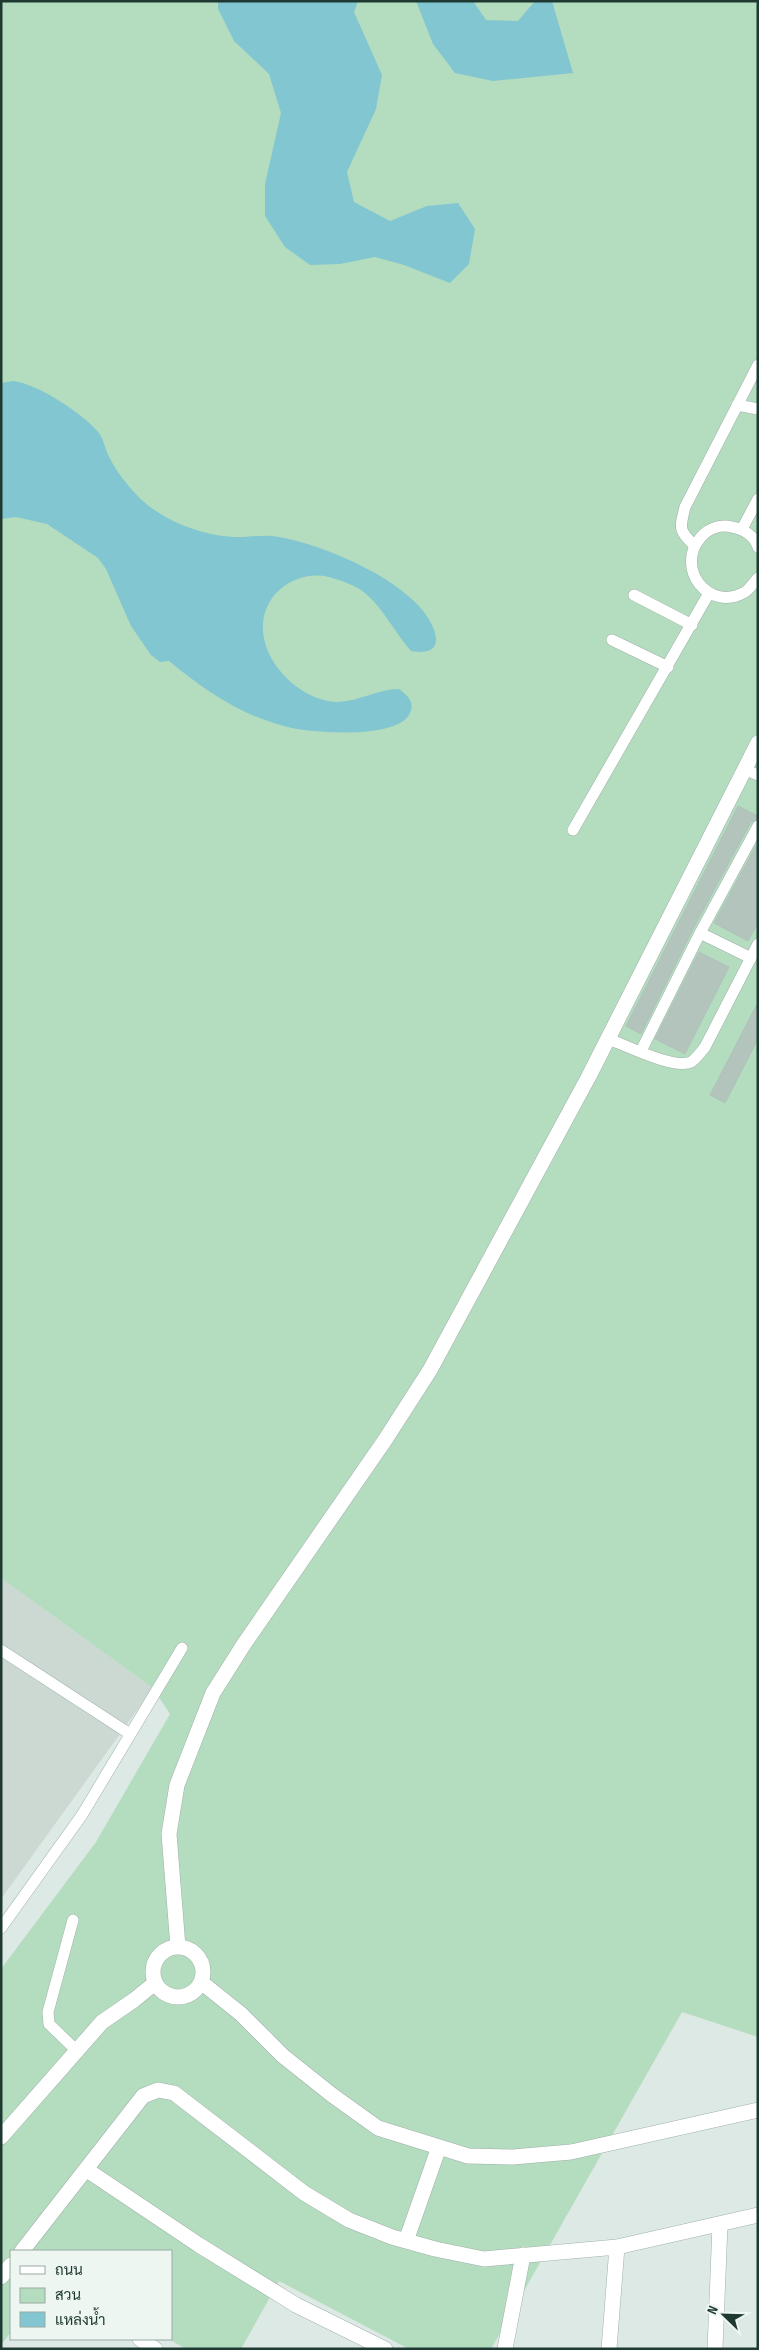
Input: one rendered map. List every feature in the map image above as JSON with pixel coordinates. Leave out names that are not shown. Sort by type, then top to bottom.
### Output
[{"type":"street","points":[[178,1947],[169,1834],[177,1785],[213,1693],[244,1644],[385,1440],[430,1370],[751,772],[758,742]]},
{"type":"street","points":[[178,1947],[186,1948],[199,1958],[202,1966],[201,1982],[190,1995],[174,1997],[160,1990],[155,1983],[153,1975],[157,1959],[170,1949],[178,1947]]},
{"type":"street","points":[[201,1982],[241,2014],[283,2056],[378,2128],[468,2156],[513,2157],[570,2152],[758,2110]]},
{"type":"street","points":[[1,2137],[102,2022],[155,1983]]},
{"type":"street","points":[[25,2250],[143,2096],[158,2090],[174,2093],[304,2193],[348,2220],[406,2241],[484,2259],[617,2247],[758,2215]]},
{"type":"street","points":[[406,2241],[439,2147]]},
{"type":"street","points":[[87,2170],[199,2245],[296,2305],[385,2349]]},
{"type":"street","points":[[715,2349],[720,2225]]},
{"type":"street","points":[[608,2349],[617,2247]]},
{"type":"street","points":[[505,2349],[523,2255]]},
{"type":"street","points":[[1,2277],[10,2266]]},
{"type":"street","points":[[142,2340],[155,2349]]},
{"type":"lane","points":[[694,545],[680,528],[684,507],[758,366]]},
{"type":"lane","points":[[737,405],[758,409]]},
{"type":"lane","points":[[742,529],[758,499]]},
{"type":"lane","points":[[758,547],[756,542],[742,529],[724,525],[706,531],[694,545],[690,563],[695,581],[709,593],[727,597],[745,592],[758,578]]},
{"type":"lane","points":[[573,830],[709,593]]},
{"type":"lane","points":[[634,595],[692,625]]},
{"type":"lane","points":[[612,640],[668,666]]},
{"type":"lane","points":[[641,1051],[700,932],[758,826]]},
{"type":"lane","points":[[700,932],[751,958]]},
{"type":"lane","points":[[608,1039],[666,1061],[684,1064],[693,1061],[705,1047],[758,944]]},
{"type":"lane","points":[[1,1928],[82,1815],[182,1648]]},
{"type":"lane","points":[[1,1650],[130,1734]]},
{"type":"lane","points":[[73,1920],[48,2012],[49,2024],[76,2050]]},
{"type":"shaded area","points":[[1,1578],[153,1688],[1,1899]]},
{"type":"green space","points":[[1,1],[758,1],[758,2037],[682,2012],[491,2349],[409,2349],[279,2281],[241,2349],[186,2349],[171,2340],[172,2250],[10,2250],[10,2333],[1,2345],[1,1969],[96,1842],[170,1714],[153,1688],[1,1578]]},
{"type":"water","points":[[218,1],[358,1],[354,12],[382,75],[376,109],[347,172],[354,202],[390,221],[427,206],[458,203],[475,229],[469,264],[450,283],[404,265],[375,257],[340,264],[310,265],[285,247],[265,216],[265,184],[281,113],[269,74],[234,41],[218,9]]},
{"type":"water","points":[[416,1],[473,1],[486,20],[518,21],[535,1],[552,1],[573,73],[493,81],[455,73],[433,44]]},
{"type":"water","points":[[13,381],[34,387],[46,393],[92,425],[101,436],[109,457],[124,481],[144,502],[168,518],[187,527],[228,537],[274,536],[317,547],[358,564],[396,586],[412,599],[424,612],[433,627],[435,635],[434,647],[422,652],[411,651],[366,594],[353,586],[329,577],[306,577],[286,585],[270,601],[265,611],[263,623],[267,650],[282,673],[292,683],[316,697],[337,702],[399,689],[407,695],[412,707],[405,720],[393,726],[377,730],[357,732],[319,732],[292,728],[257,717],[226,702],[197,683],[169,661],[160,662],[151,655],[131,626],[106,569],[98,558],[47,524],[16,517],[1,519],[1,383]]},
{"type":"building","points":[[738,806],[758,816],[758,819],[751,822],[693,929],[641,1034],[626,1026]]},
{"type":"building","points":[[758,842],[758,923],[748,941],[714,923]]},
{"type":"building","points":[[699,952],[729,967],[685,1054],[655,1039]]},
{"type":"building","points":[[758,1002],[758,1039],[725,1103],[710,1095]]}]
